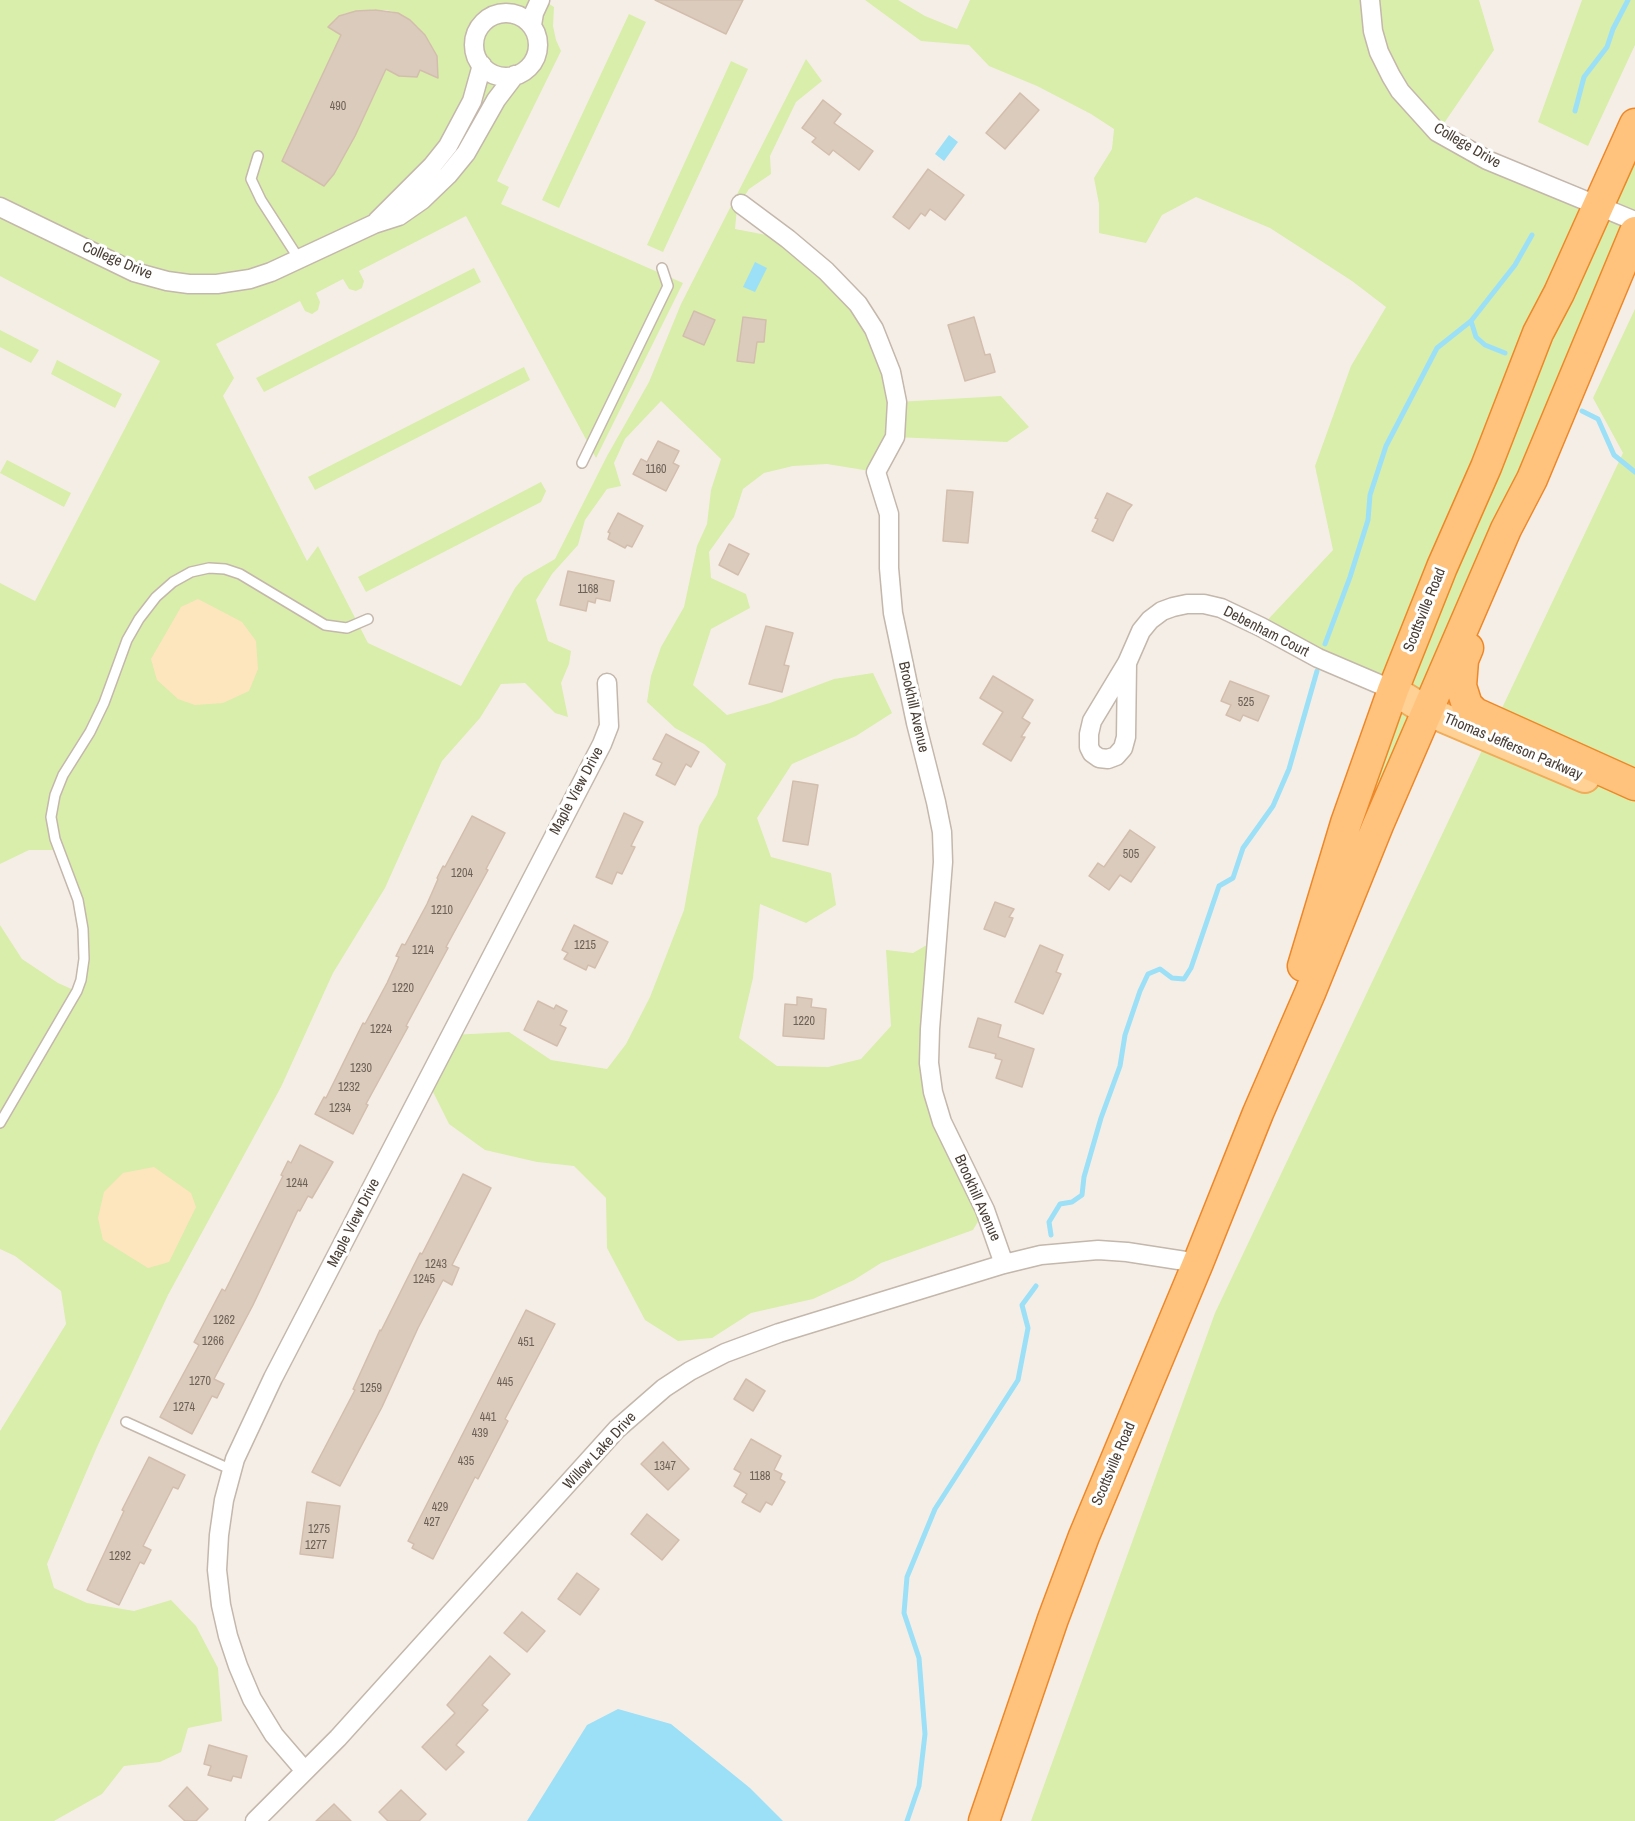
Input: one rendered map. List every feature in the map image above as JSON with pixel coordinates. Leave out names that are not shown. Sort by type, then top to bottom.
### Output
[{"type":"highway","name":"Scottsville Road","points":[[1258,1113],[1346,823],[1393,690],[1442,567],[1486,467],[1538,333],[1559,293],[1635,124]]},
{"type":"highway","name":"Scottsville Road","points":[[984,1821],[1081,1544],[1258,1113],[1427,711],[1506,529],[1532,479],[1635,232]]},
{"type":"highway","points":[[1532,479],[1463,660],[1461,676],[1463,697],[1475,713],[1486,720],[1635,785]]},
{"type":"main road","name":"Thomas Jefferson Parkway","points":[[1393,690],[1427,711],[1635,799]]},
{"type":"street","name":"College Drive","points":[[532,25],[540,0]]},
{"type":"street","name":"College Drive","points":[[1370,0],[1373,31],[1379,52],[1391,76],[1418,113],[1437,132],[1487,160],[1635,221]]},
{"type":"street","name":"College Drive","points":[[0,207],[134,272],[167,281],[217,284],[250,279],[271,272],[374,224],[399,216],[422,200],[448,175],[480,130],[495,100],[515,75],[530,66],[537,52],[538,38],[532,25],[521,16],[507,12],[504,7],[483,22],[475,39],[477,57],[482,65],[472,101],[448,146],[432,166],[374,224]]},
{"type":"street","points":[[482,65],[494,74],[515,75]]},
{"type":"street","name":"Brookhill Avenue","points":[[741,204],[796,245],[826,271],[858,304],[874,329],[891,372],[897,402],[895,437],[876,472],[889,514],[889,568],[893,613],[942,832],[943,862],[929,1063],[933,1092],[942,1122],[985,1209],[1004,1264]]},
{"type":"street","name":"Debenham Court","points":[[1127,663],[1141,632],[1150,620],[1162,611],[1173,607],[1204,604],[1221,608],[1262,627],[1318,658],[1393,690]]},
{"type":"street","name":"Maple View Drive","points":[[305,1772],[274,1735],[252,1699],[228,1636],[221,1605],[218,1558],[224,1500],[232,1470],[246,1432],[273,1378],[602,744],[609,726],[607,683]]},
{"type":"street","name":"Willow Lake Drive","points":[[255,1821],[346,1730],[613,1433],[664,1388],[690,1371],[725,1353],[768,1337],[1004,1264],[1041,1255],[1098,1250],[1198,1263]]},
{"type":"lane","points":[[258,156],[251,179],[261,200],[299,259]]},
{"type":"lane","points":[[582,463],[668,286],[662,268]]},
{"type":"lane","points":[[0,1123],[3,1112],[77,991],[81,980],[84,959],[83,929],[78,900],[55,839],[51,817],[55,795],[63,775],[90,732],[104,703],[127,640],[139,619],[156,597],[173,582],[190,572],[209,568],[225,569],[240,574],[325,625],[346,628],[369,619]]},
{"type":"lane","points":[[126,1422],[232,1470]]},
{"type":"green space","points":[[0,0],[543,0],[554,7],[553,26],[561,51],[497,181],[509,187],[501,204],[683,283],[596,458],[466,216],[359,271],[364,281],[362,288],[356,291],[349,289],[343,279],[316,293],[320,302],[318,310],[312,314],[305,311],[300,301],[216,344],[234,378],[223,396],[307,561],[318,546],[368,643],[461,686],[515,588],[524,577],[555,559],[607,456],[649,382],[681,304],[806,59],[822,81],[796,102],[770,156],[771,174],[749,189],[737,208],[735,229],[788,239],[858,304],[897,402],[1001,396],[1029,427],[1007,442],[895,437],[876,472],[827,464],[793,466],[764,473],[743,489],[734,517],[709,552],[711,578],[746,594],[750,608],[711,629],[693,685],[727,715],[770,703],[834,679],[873,673],[892,713],[856,736],[792,764],[757,818],[771,857],[831,873],[836,905],[806,923],[760,904],[753,978],[739,1038],[777,1066],[828,1067],[861,1059],[891,1026],[886,950],[913,953],[937,939],[933,1092],[985,1210],[973,1230],[881,1263],[854,1280],[813,1299],[751,1313],[712,1338],[678,1341],[645,1320],[607,1248],[606,1198],[574,1166],[537,1162],[485,1150],[449,1124],[427,1080],[451,1035],[509,1032],[551,1060],[607,1069],[626,1044],[650,997],[684,910],[699,826],[717,795],[726,764],[704,744],[675,728],[647,702],[651,676],[661,647],[684,607],[697,546],[707,524],[711,490],[721,459],[661,401],[625,439],[614,463],[621,486],[607,489],[585,520],[578,545],[552,574],[536,600],[548,641],[571,651],[569,664],[561,683],[568,717],[555,713],[525,683],[501,684],[480,718],[442,761],[385,888],[333,973],[281,1087],[168,1295],[97,1447],[47,1564],[54,1588],[87,1603],[134,1611],[171,1600],[196,1626],[218,1668],[222,1721],[188,1728],[181,1752],[160,1762],[124,1766],[102,1794],[54,1821],[0,1821],[0,1431],[66,1324],[61,1291],[15,1256],[0,1249],[0,925],[22,959],[58,983],[76,991],[83,929],[59,850],[29,850],[0,864],[0,583],[35,601],[160,361],[0,276]],"holes":[[[386,10],[398,13],[410,20],[425,35],[437,56],[438,78],[420,70],[416,77],[399,76],[387,68],[355,136],[334,174],[324,186],[282,161],[341,35],[328,27],[339,16],[346,13]]]},
{"type":"green space","points":[[865,0],[898,0],[925,16],[957,29],[970,0],[1479,0],[1494,50],[1438,132],[1598,205],[1635,124],[1635,232],[1296,990],[1346,823],[1393,691],[1261,627],[1333,550],[1315,466],[1351,366],[1386,307],[1352,281],[1270,228],[1196,197],[1162,215],[1146,243],[1099,233],[1099,204],[1094,178],[1112,149],[1114,129],[1091,114],[1037,86],[989,66],[969,45],[921,41]]},
{"type":"green space","points":[[1582,0],[1635,0],[1635,45],[1588,146],[1538,122]]},
{"type":"green space","points":[[629,14],[646,22],[559,208],[542,200]]},
{"type":"green space","points":[[731,61],[748,69],[663,252],[647,245]]},
{"type":"green space","points":[[474,268],[481,282],[264,392],[256,378]]},
{"type":"green space","points":[[1635,309],[1635,1821],[1031,1821],[1215,1313],[1623,453],[1593,398]]},
{"type":"green space","points":[[0,330],[39,350],[31,363],[0,347]]},
{"type":"green space","points":[[57,360],[122,394],[115,408],[51,374]]},
{"type":"green space","points":[[524,367],[530,380],[315,490],[308,477]]},
{"type":"green space","points":[[7,460],[71,493],[64,507],[0,473]]},
{"type":"green space","points":[[541,482],[546,491],[541,502],[366,592],[358,577]]},
{"type":"sand","points":[[198,599],[242,622],[256,641],[258,669],[249,691],[223,703],[195,705],[178,699],[157,680],[151,659],[181,607]]},
{"type":"sand","points":[[154,1167],[191,1193],[196,1207],[169,1262],[148,1268],[103,1240],[98,1218],[104,1192],[123,1173]]},
{"type":"water","points":[[949,135],[958,142],[944,161],[935,154]]},
{"type":"water","points":[[755,262],[767,268],[755,292],[743,287]]},
{"type":"water","points":[[618,1709],[671,1724],[750,1788],[783,1821],[527,1821],[587,1725]]},
{"type":"building","points":[[655,0],[743,0],[726,34]]},
{"type":"building","points":[[375,10],[398,13],[410,20],[425,35],[437,56],[438,78],[420,70],[417,77],[399,76],[386,69],[355,136],[334,174],[324,186],[282,161],[341,35],[328,27],[339,16],[356,11]]},
{"type":"building","points":[[1020,93],[1039,110],[1005,149],[986,133]]},
{"type":"building","points":[[823,100],[841,114],[834,123],[873,151],[859,170],[833,150],[829,155],[812,142],[816,138],[802,128]]},
{"type":"building","points":[[928,169],[964,195],[945,220],[930,209],[925,216],[921,213],[909,229],[893,217]]},
{"type":"building","points":[[694,311],[715,320],[704,345],[683,336]]},
{"type":"building","points":[[743,317],[766,320],[764,342],[757,342],[754,363],[737,361]]},
{"type":"building","points":[[974,317],[985,355],[990,354],[995,372],[965,381],[948,325]]},
{"type":"building","points":[[658,441],[679,451],[673,463],[679,466],[666,491],[633,474],[641,459],[647,462]]},
{"type":"building","points":[[947,490],[973,492],[968,543],[943,541]]},
{"type":"building","points":[[1107,493],[1132,505],[1113,541],[1092,531],[1098,519],[1095,518]]},
{"type":"building","points":[[618,513],[643,526],[632,547],[627,545],[625,548],[608,539],[610,533],[608,532]]},
{"type":"building","points":[[729,544],[749,554],[738,575],[719,565]]},
{"type":"building","points":[[568,571],[614,581],[610,601],[596,598],[595,603],[588,601],[586,611],[560,605]]},
{"type":"building","points":[[766,626],[793,633],[784,665],[789,666],[782,692],[749,684]]},
{"type":"building","points":[[993,676],[1033,700],[1022,718],[1030,723],[1021,737],[1025,737],[1011,761],[983,744],[1003,712],[980,698]]},
{"type":"building","points":[[1230,681],[1269,696],[1258,721],[1243,715],[1240,721],[1226,715],[1231,705],[1221,701]]},
{"type":"building","points":[[666,734],[699,752],[691,767],[686,764],[675,785],[656,775],[662,763],[653,759]]},
{"type":"building","points":[[793,781],[818,785],[808,845],[783,841]]},
{"type":"building","points":[[624,813],[643,822],[631,846],[635,847],[622,874],[617,872],[612,884],[596,877]]},
{"type":"building","points":[[472,816],[505,833],[406,1026],[408,1027],[366,1104],[368,1105],[353,1134],[315,1114],[324,1097],[326,1098],[363,1023],[365,1024],[387,983],[399,957],[396,956],[402,944],[405,945],[427,904],[443,866],[445,867]]},
{"type":"building","points":[[1130,830],[1155,847],[1131,882],[1120,875],[1109,890],[1089,876],[1098,863],[1104,867]]},
{"type":"building","points":[[995,902],[1014,909],[1009,917],[1013,918],[1005,937],[984,929]]},
{"type":"building","points":[[574,925],[608,942],[595,968],[588,965],[586,970],[564,959],[568,953],[562,950]]},
{"type":"building","points":[[1040,945],[1063,955],[1056,972],[1061,974],[1043,1014],[1015,1002]]},
{"type":"building","points":[[797,997],[812,999],[811,1007],[826,1009],[824,1039],[783,1036],[785,1004],[797,1005]]},
{"type":"building","points":[[538,1001],[554,1009],[556,1005],[567,1011],[560,1025],[566,1028],[557,1046],[524,1030]]},
{"type":"building","points":[[978,1018],[1001,1025],[998,1037],[1034,1049],[1022,1087],[996,1078],[1002,1060],[995,1058],[996,1054],[969,1047]]},
{"type":"building","points":[[300,1145],[333,1162],[312,1198],[308,1196],[300,1211],[298,1210],[253,1305],[214,1379],[224,1384],[217,1398],[212,1396],[192,1434],[160,1417],[199,1345],[194,1342],[222,1289],[225,1291],[283,1176],[281,1175],[288,1161],[291,1163]]},
{"type":"building","points":[[463,1174],[491,1188],[452,1265],[459,1268],[452,1285],[443,1280],[382,1407],[340,1486],[312,1472],[355,1390],[353,1389],[380,1330]]},
{"type":"building","points":[[526,1310],[555,1324],[505,1419],[508,1421],[478,1479],[475,1477],[433,1559],[412,1548],[414,1544],[408,1541]]},
{"type":"building","points":[[746,1379],[765,1391],[753,1411],[734,1399]]},
{"type":"building","points":[[751,1439],[781,1456],[774,1470],[782,1474],[780,1479],[785,1482],[772,1505],[766,1502],[760,1512],[742,1502],[747,1494],[734,1486],[741,1473],[734,1469]]},
{"type":"building","points":[[663,1442],[689,1469],[668,1490],[641,1464]]},
{"type":"building","points":[[149,1457],[185,1475],[178,1489],[173,1487],[143,1546],[151,1550],[144,1564],[140,1562],[119,1605],[87,1590],[124,1511],[122,1510]]},
{"type":"building","points":[[307,1502],[340,1506],[333,1558],[300,1554]]},
{"type":"building","points":[[647,1514],[679,1540],[662,1560],[631,1534]]},
{"type":"building","points":[[577,1573],[599,1589],[580,1615],[558,1599]]},
{"type":"building","points":[[522,1612],[545,1631],[527,1652],[504,1633]]},
{"type":"building","points":[[490,1656],[510,1674],[482,1705],[488,1710],[456,1745],[464,1752],[446,1770],[422,1747],[455,1713],[447,1705]]},
{"type":"building","points":[[209,1745],[247,1756],[241,1778],[233,1776],[231,1781],[208,1775],[211,1766],[204,1764]]},
{"type":"building","points":[[187,1787],[208,1809],[196,1821],[185,1821],[169,1806]]},
{"type":"building","points":[[401,1790],[426,1814],[419,1821],[388,1821],[379,1812]]},
{"type":"building","points":[[334,1804],[351,1821],[316,1821]]},
{"type":"waterway","points":[[1575,111],[1584,77],[1607,47],[1613,29],[1628,0]]},
{"type":"waterway","points":[[1325,644],[1368,520],[1370,495],[1386,446],[1437,348],[1471,321],[1515,265],[1532,235]]},
{"type":"waterway","points":[[1471,321],[1476,337],[1485,345],[1505,353]]},
{"type":"waterway","points":[[1582,411],[1598,419],[1614,455],[1635,472]]},
{"type":"waterway","points":[[1051,1235],[1049,1222],[1060,1204],[1072,1202],[1082,1195],[1084,1177],[1101,1118],[1120,1066],[1125,1035],[1148,974],[1160,969],[1172,978],[1184,979],[1191,968],[1219,886],[1233,878],[1243,848],[1273,806],[1289,769],[1317,671]]},
{"type":"waterway","points":[[907,1821],[919,1786],[925,1734],[919,1658],[904,1613],[907,1577],[935,1509],[1018,1380],[1028,1328],[1022,1305],[1036,1286]]}]
